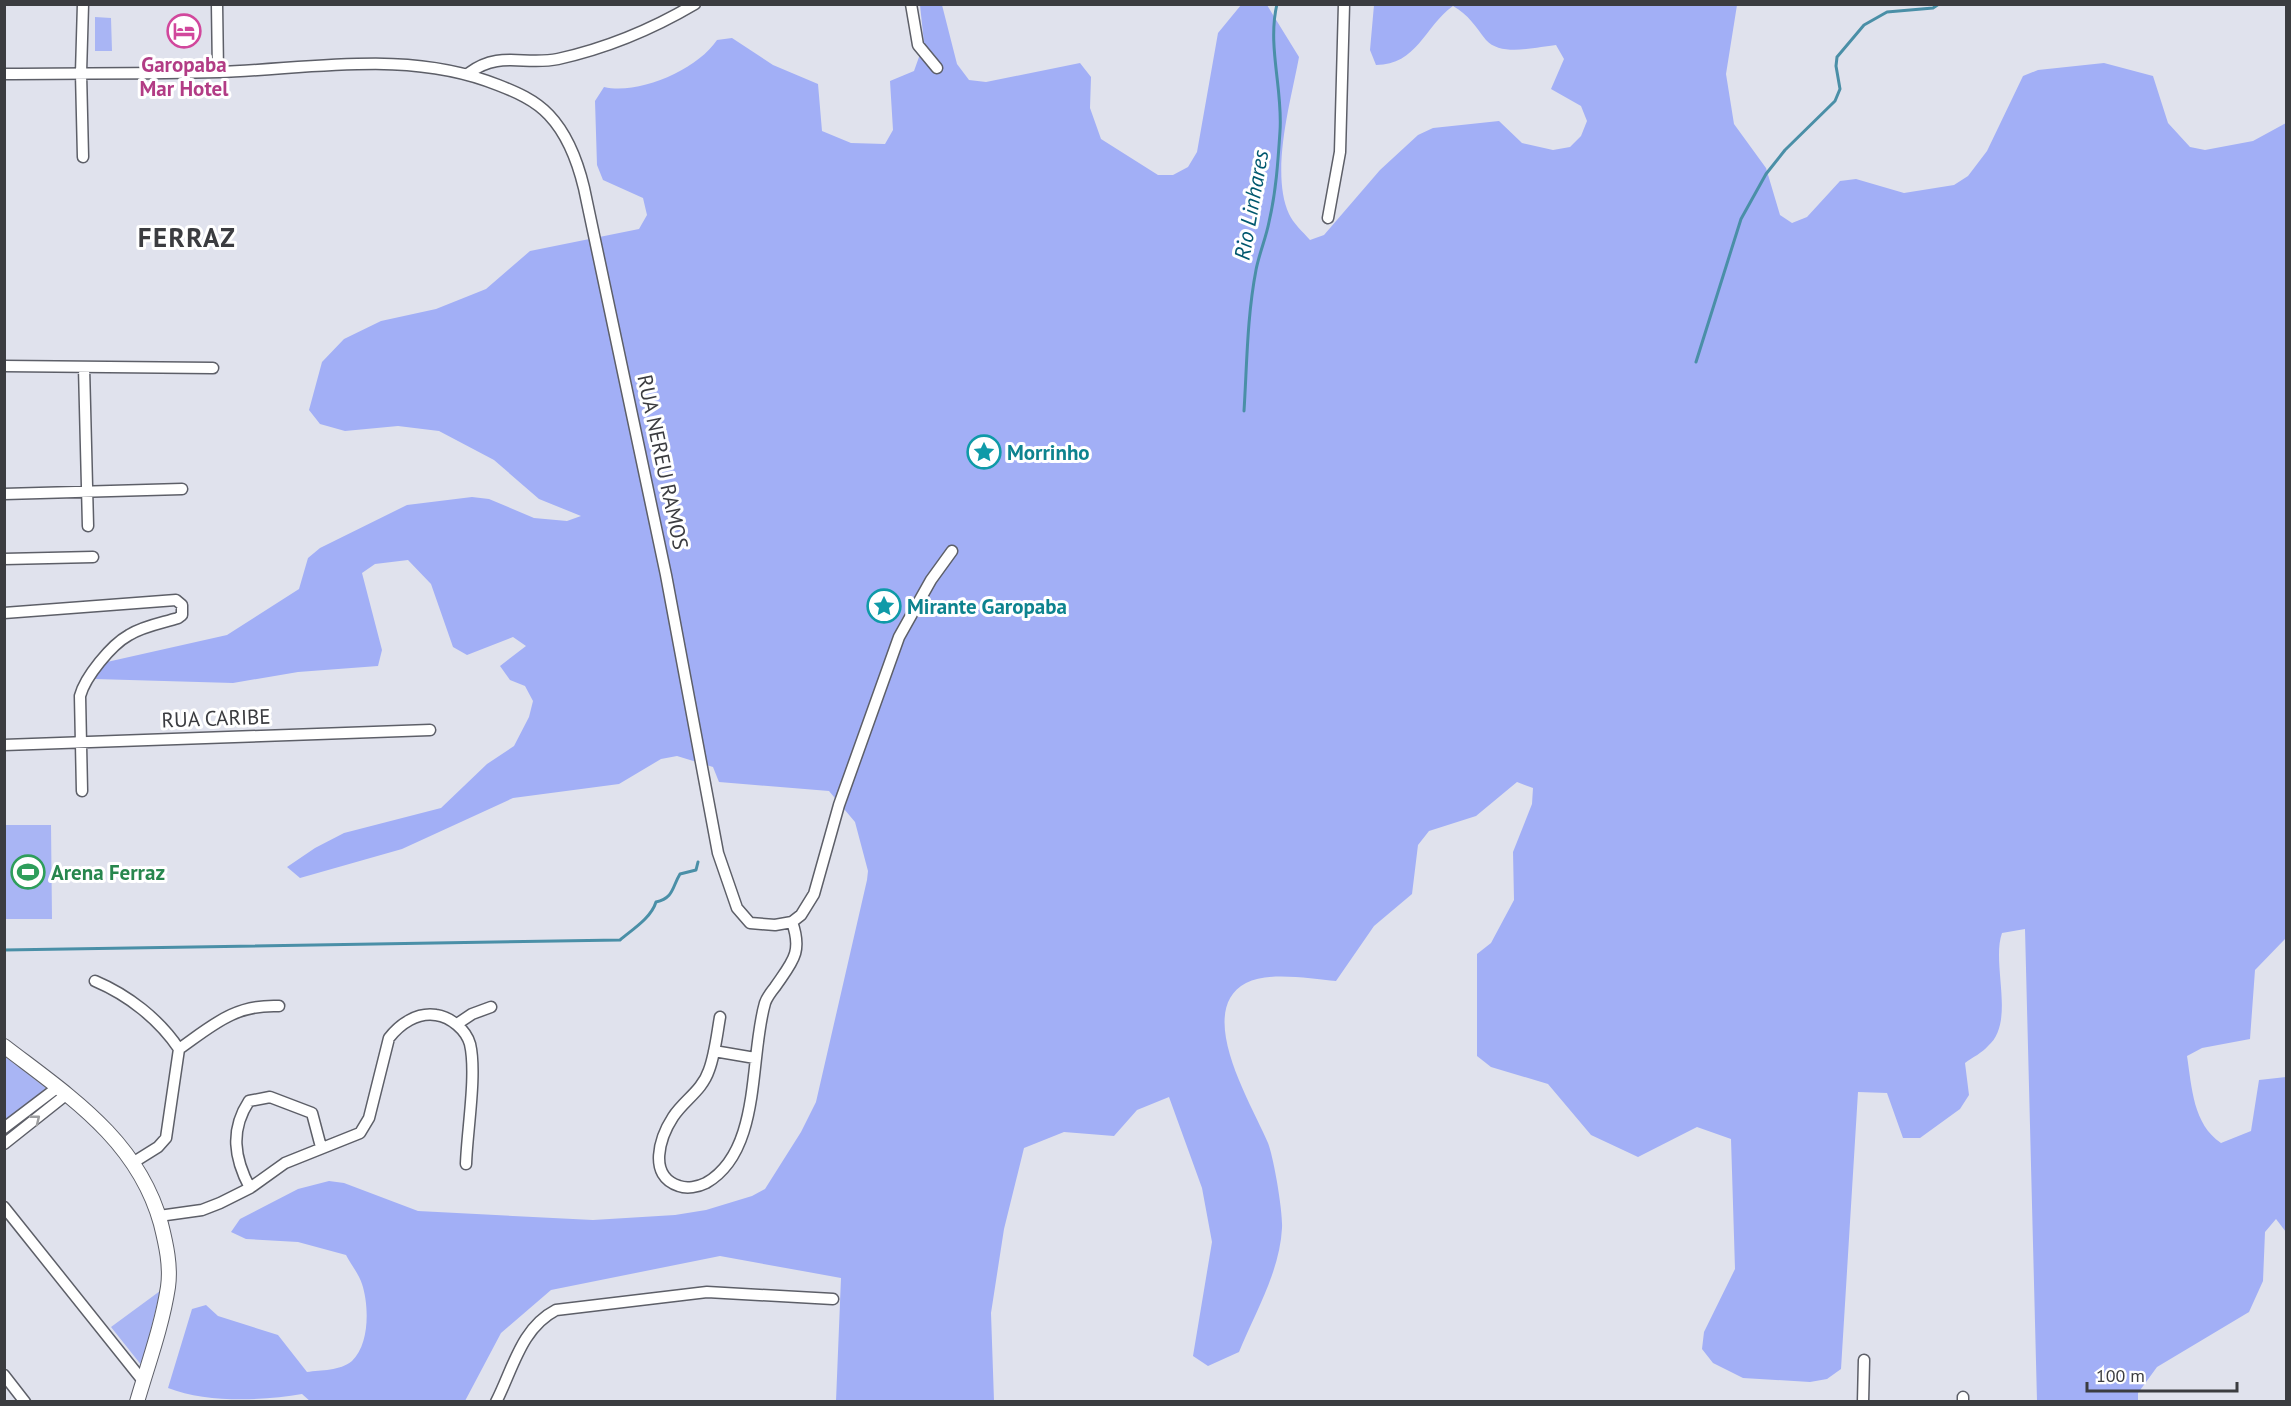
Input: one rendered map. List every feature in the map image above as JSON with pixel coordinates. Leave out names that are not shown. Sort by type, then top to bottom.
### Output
[{"type":"main road","points":[[4,1046],[114,1135],[134,1162],[159,1216],[167,1252],[168,1287],[137,1401]]},
{"type":"street","points":[[83,4],[81,73],[83,157]]},
{"type":"street","points":[[217,4],[218,72]]},
{"type":"street","points":[[469,73],[480,65],[496,60],[555,60],[601,48],[629,39],[695,4]]},
{"type":"street","points":[[911,4],[918,45],[928,60],[937,68]]},
{"type":"street","points":[[1328,218],[1340,152],[1344,4]]},
{"type":"street","name":"RUA NEREU RAMOS","points":[[4,74],[218,72],[362,63],[404,65],[469,73],[512,90],[536,104],[558,127],[577,163],[621,355],[718,853],[742,917],[760,925],[792,922]]},
{"type":"street","points":[[4,366],[213,368]]},
{"type":"street","points":[[84,367],[88,526]]},
{"type":"street","points":[[4,494],[182,489]]},
{"type":"street","points":[[720,1017],[709,1070],[701,1086],[672,1118],[658,1153],[661,1172],[667,1179],[680,1186],[700,1186],[714,1178],[725,1169],[736,1152],[745,1127],[765,1000],[792,962],[798,946],[792,922],[801,915],[814,894],[839,805],[899,637],[930,580],[952,551]]},
{"type":"street","points":[[4,559],[93,557]]},
{"type":"street","points":[[4,613],[176,600],[183,610],[178,618],[128,635],[87,678],[80,696],[82,791]]},
{"type":"street","name":"RUA CARIBE","points":[[4,745],[430,730]]},
{"type":"street","points":[[95,981],[114,989],[143,1011],[166,1030],[179,1049],[166,1138],[158,1147],[134,1162]]},
{"type":"street","points":[[179,1049],[233,1012],[250,1006],[279,1005]]},
{"type":"street","points":[[457,1024],[472,1014],[491,1007]]},
{"type":"street","points":[[159,1216],[202,1210],[250,1188],[285,1163],[360,1133],[366,1126],[389,1038],[396,1029],[411,1019],[427,1015],[438,1015],[457,1024],[470,1043],[466,1164]]},
{"type":"street","points":[[714,1051],[755,1058]]},
{"type":"street","points":[[4,1128],[62,1091]]},
{"type":"street","points":[[4,1144],[62,1091]]},
{"type":"street","points":[[250,1188],[240,1170],[235,1140],[239,1116],[249,1101],[270,1097],[312,1113],[321,1147]]},
{"type":"street","points":[[4,1207],[143,1381]]},
{"type":"street","points":[[496,1401],[528,1333],[546,1315],[556,1310],[706,1292],[833,1299]]},
{"type":"street","points":[[1863,1401],[1864,1360]]},
{"type":"street","points":[[4,1376],[25,1401]]},
{"type":"shaded area","points":[[920,5],[942,5],[957,64],[969,80],[986,82],[1080,63],[1091,77],[1090,108],[1101,139],[1158,175],[1173,175],[1188,167],[1197,152],[1218,33],[1241,5],[1267,5],[1299,57],[1287,115],[1281,178],[1289,214],[1310,240],[1324,235],[1380,170],[1418,135],[1433,128],[1499,121],[1522,143],[1553,150],[1570,147],[1581,136],[1587,121],[1581,106],[1551,89],[1564,59],[1556,45],[1509,50],[1492,45],[1468,17],[1453,6],[1434,24],[1411,52],[1401,59],[1376,65],[1370,50],[1374,5],[1737,5],[1726,74],[1734,124],[1766,168],[1780,215],[1792,223],[1807,217],[1840,181],[1856,179],[1904,193],[1954,185],[1968,176],[1987,151],[2023,76],[2038,70],[2104,63],[2153,76],[2168,123],[2190,147],[2205,150],[2253,141],[2286,123],[2286,938],[2255,970],[2250,1039],[2202,1048],[2187,1056],[2199,1116],[2212,1135],[2221,1143],[2251,1131],[2259,1080],[2286,1077],[2286,1232],[2276,1219],[2265,1232],[2263,1281],[2249,1312],[2157,1367],[2138,1393],[2138,1401],[2037,1401],[2025,929],[2002,933],[1999,946],[2002,1008],[2000,1023],[1996,1036],[1988,1046],[1965,1063],[1969,1095],[1960,1109],[1920,1138],[1903,1138],[1887,1093],[1858,1092],[1841,1369],[1827,1379],[1810,1382],[1743,1378],[1713,1363],[1702,1349],[1704,1332],[1735,1269],[1731,1139],[1697,1127],[1638,1157],[1591,1135],[1548,1084],[1491,1067],[1477,1056],[1477,954],[1491,943],[1514,900],[1513,852],[1532,804],[1533,788],[1517,782],[1476,816],[1429,831],[1418,845],[1412,894],[1374,926],[1336,981],[1266,977],[1246,983],[1231,996],[1225,1015],[1231,1060],[1268,1143],[1280,1198],[1282,1228],[1272,1276],[1239,1352],[1208,1366],[1193,1356],[1212,1242],[1202,1188],[1169,1097],[1137,1110],[1114,1136],[1064,1132],[1024,1148],[1004,1229],[991,1313],[994,1401],[836,1401],[841,1278],[720,1256],[551,1290],[501,1333],[465,1401],[311,1402],[302,1394],[235,1399],[199,1396],[168,1388],[192,1309],[206,1305],[218,1316],[278,1335],[307,1372],[342,1367],[358,1354],[365,1335],[366,1302],[361,1280],[346,1255],[298,1242],[246,1239],[231,1232],[240,1219],[298,1189],[329,1181],[344,1183],[418,1211],[593,1220],[675,1215],[706,1210],[752,1196],[765,1189],[801,1132],[816,1102],[868,871],[855,822],[829,791],[719,782],[713,767],[677,756],[661,759],[619,784],[513,798],[402,849],[300,878],[287,867],[315,848],[344,833],[441,808],[487,764],[514,746],[529,717],[533,701],[525,686],[510,680],[500,666],[526,646],[513,637],[467,655],[453,647],[431,584],[408,560],[375,564],[362,573],[382,650],[378,666],[298,672],[233,683],[95,679],[98,664],[227,635],[299,589],[308,558],[320,548],[407,505],[472,497],[489,499],[534,518],[567,521],[581,516],[539,499],[494,460],[439,431],[398,426],[345,431],[320,424],[309,410],[322,362],[344,339],[381,321],[436,309],[486,289],[530,251],[639,229],[647,215],[643,198],[603,180],[597,165],[595,101],[604,87],[618,89],[650,84],[682,70],[708,51],[717,40],[732,38],[773,65],[818,84],[822,131],[851,143],[885,144],[893,130],[890,81],[914,71],[924,43]]},
{"type":"shaded area","points":[[95,17],[111,18],[112,51],[95,51]]},
{"type":"shaded area","name":"Arena Ferraz","points":[[4,825],[51,825],[52,919],[5,919]]},
{"type":"shaded area","points":[[4,1056],[46,1088],[5,1122],[4,1122]]},
{"type":"shaded area","points":[[160,1291],[142,1366],[111,1327]]},
{"type":"waterway","name":"Rio Linhares","points":[[1244,411],[1253,288],[1271,211],[1278,154],[1280,115],[1274,52],[1274,20],[1277,4]]},
{"type":"waterway","points":[[1696,362],[1741,219],[1766,174],[1785,150],[1835,101],[1840,89],[1836,66],[1837,57],[1864,25],[1887,12],[1933,8],[1939,4]]},
{"type":"waterway","points":[[4,950],[620,940],[646,918],[656,902],[669,895],[680,874],[696,870],[698,862]]},
{"type":"place","name":"Garopaba Mar Hotel","points":[[184,31]]},
{"type":"place","name":"Morrinho","points":[[984,452]]},
{"type":"place","name":"Mirante Garopaba","points":[[884,606]]},
{"type":"place","name":"Arena Ferraz","points":[[28,872]]},
{"type":"district","name":"FERRAZ","points":[[187,237]]}]
